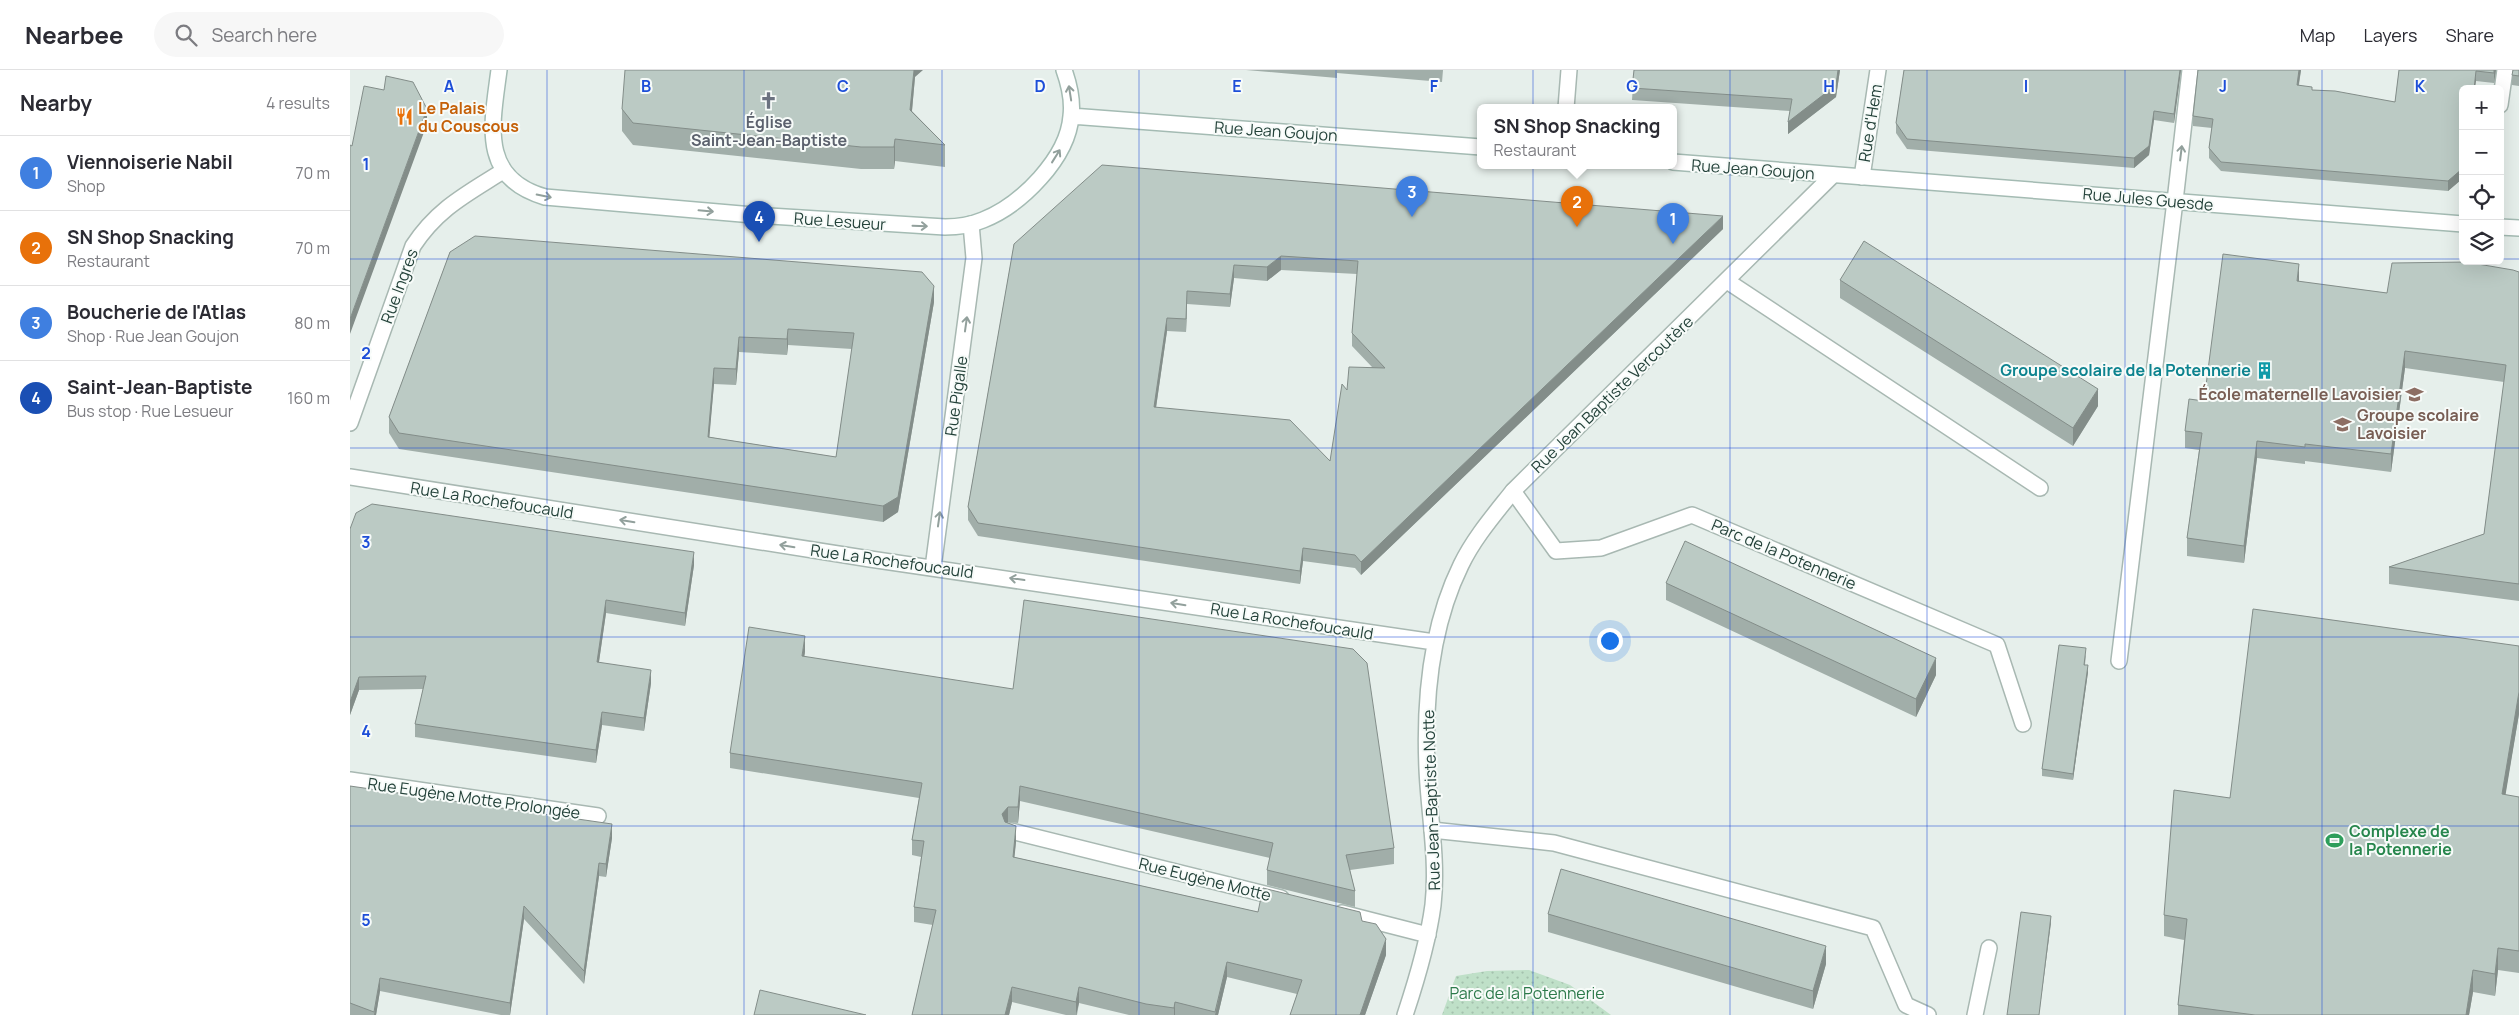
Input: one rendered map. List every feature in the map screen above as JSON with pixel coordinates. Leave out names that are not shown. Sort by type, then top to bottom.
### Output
[{"type":"street","points":[[499,70],[492,123],[493,141],[503,171]]},
{"type":"street","name":"Rue Lesueur","points":[[503,171],[529,192],[546,197],[902,226],[945,228],[971,224],[997,213],[1038,179],[1059,153],[1071,116],[1070,90],[1064,70]]},
{"type":"street","points":[[1566,104],[1569,70]]},
{"type":"street","name":"Rue d'Hem","points":[[1862,177],[1878,70]]},
{"type":"street","points":[[2119,661],[2190,70]]},
{"type":"street","points":[[2503,85],[2506,70]]},
{"type":"street","name":"Rue Jean Goujon","points":[[1071,116],[1477,147]]},
{"type":"street","name":"Rue Jean Goujon","points":[[1677,162],[1833,175]]},
{"type":"street","name":"Rue Ingres","points":[[350,422],[413,246],[427,224],[446,208],[503,171]]},
{"type":"street","name":"Rue Jules Guesde","points":[[1833,175],[2459,224]]},
{"type":"street","name":"Rue Jean Baptiste Vercoutère","points":[[1434,642],[1461,565],[1485,526],[1513,491],[1833,175]]},
{"type":"street","name":"Rue Pigalle","points":[[933,568],[974,258],[971,224]]},
{"type":"street","points":[[2504,227],[2519,228]]},
{"type":"street","points":[[1727,281],[2040,488]]},
{"type":"street","name":"Rue La Rochefoucauld","points":[[350,478],[933,568],[1434,642]]},
{"type":"street","name":"Parc de la Potennerie","points":[[1513,491],[1556,551],[1601,548],[1692,515],[1996,645],[2023,724]]},
{"type":"street","name":"Rue Jean-Baptiste Notte","points":[[1406,1015],[1428,935],[1433,904],[1435,872],[1427,768],[1428,692],[1434,642]]},
{"type":"street","name":"Rue Eugène Motte Prolongée","points":[[350,780],[598,816]]},
{"type":"street","points":[[1432,830],[1554,843],[1872,928],[1906,1005],[1928,1015]]},
{"type":"street","name":"Rue Eugène Motte","points":[[1011,831],[1298,902]]},
{"type":"street","points":[[1327,909],[1428,935]]},
{"type":"street","points":[[1975,1015],[1989,948]]},
{"type":"green space","name":"Parc de la Potennerie","points":[[1529,970],[1570,985],[1611,1015],[1442,1015],[1456,976],[1487,971]]},
{"type":"building","name":"Église Saint-Jean-Baptiste","points":[[625,70],[914,70],[910,110],[945,145],[895,139],[894,147],[861,147],[633,123],[622,109]]},
{"type":"building","points":[[1634,70],[1838,70],[1836,85],[1788,122],[1792,99],[1632,88]]},
{"type":"building","points":[[1904,70],[2180,70],[2174,114],[2154,111],[2149,146],[2134,158],[1907,139],[1896,123]]},
{"type":"building","points":[[2198,70],[2299,70],[2297,85],[2312,87],[2312,90],[2335,91],[2395,102],[2399,70],[2494,70],[2494,73],[2476,71],[2474,85],[2459,85],[2459,172],[2448,181],[2221,162],[2209,148],[2213,119],[2193,116]]},
{"type":"building","points":[[2513,70],[2519,70],[2519,76],[2512,75]]},
{"type":"building","points":[[386,76],[413,82],[427,109],[350,319],[350,145],[352,146],[364,86],[384,90]]},
{"type":"building","points":[[1102,165],[1723,216],[1361,562],[1355,555],[1303,548],[1300,571],[978,523],[968,507],[1014,244]],"holes":[[[1281,256],[1358,261],[1352,333],[1385,368],[1349,367],[1347,390],[1342,384],[1330,461],[1290,420],[1154,407],[1167,318],[1186,319],[1187,291],[1230,294],[1234,265],[1267,267]]]},
{"type":"building","points":[[475,236],[922,272],[934,286],[898,497],[883,506],[399,433],[389,417],[450,252]],"holes":[[[788,329],[854,333],[836,457],[708,437],[714,368],[736,369],[739,337],[787,339]]]},
{"type":"building","points":[[1864,241],[2098,389],[2073,428],[1840,280]]},
{"type":"building","points":[[2223,254],[2299,264],[2297,281],[2387,293],[2392,263],[2459,262],[2459,265],[2484,265],[2519,272],[2519,584],[2389,567],[2484,534],[2506,365],[2405,351],[2391,454],[2305,444],[2305,447],[2257,441],[2244,546],[2187,538],[2202,433],[2185,431],[2189,399],[2204,401]]},
{"type":"building","points":[[372,504],[694,552],[685,613],[606,600],[597,662],[651,670],[644,718],[602,712],[596,750],[415,724],[426,676],[359,677],[350,702],[350,529],[356,513]]},
{"type":"building","points":[[1685,541],[1936,658],[1916,699],[1666,583]]},
{"type":"building","points":[[1024,600],[1353,649],[1367,663],[1394,848],[1346,855],[1355,891],[1267,870],[1273,843],[1020,786],[1018,807],[1008,807],[1002,814],[1005,822],[1016,826],[1013,857],[1258,912],[1263,888],[1360,912],[1362,921],[1376,924],[1386,939],[1360,1015],[1290,1015],[1302,980],[1227,962],[1215,1012],[1175,1002],[1174,1008],[1146,1004],[1079,987],[1076,1002],[1012,987],[1005,1015],[912,1015],[936,910],[914,907],[924,841],[912,840],[922,783],[730,753],[749,627],[805,636],[802,656],[1013,689]]},
{"type":"building","name":"Complexe de la Potennerie","points":[[2253,609],[2519,646],[2519,692],[2502,794],[2519,797],[2519,951],[2498,948],[2495,974],[2473,970],[2466,1015],[2255,1015],[2178,1005],[2187,919],[2164,915],[2174,790],[2230,798]]},
{"type":"building","points":[[2059,645],[2086,648],[2084,665],[2088,665],[2073,774],[2042,769]]},
{"type":"building","points":[[350,786],[612,824],[606,864],[599,863],[584,971],[524,906],[510,1003],[380,978],[374,1012],[350,1003]]},
{"type":"building","points":[[1561,869],[1826,946],[1813,991],[1548,914]]},
{"type":"building","points":[[2021,912],[2051,916],[2039,1015],[2007,1015]]},
{"type":"building","points":[[760,990],[866,1015],[754,1015]]},
{"type":"place","name":"Église Saint-Jean-Baptiste","points":[[769,101]]},
{"type":"place","name":"Le Palais du Couscous","points":[[404,117]]},
{"type":"place","name":"Boucherie de l'Atlas","points":[[1412,217]]},
{"type":"place","name":"SN Shop Snacking","points":[[1577,227]]},
{"type":"place","name":"Saint-Jean-Baptiste","points":[[759,242]]},
{"type":"place","name":"Viennoiserie Nabil","points":[[1673,244]]},
{"type":"place","name":"Groupe scolaire de la Potennerie","points":[[2265,370]]},
{"type":"place","name":"École maternelle Lavoisier","points":[[2415,394]]},
{"type":"place","name":"Groupe scolaire Lavoisier","points":[[2343,424]]},
{"type":"place","name":"Complexe de la Potennerie","points":[[2335,840]]}]
